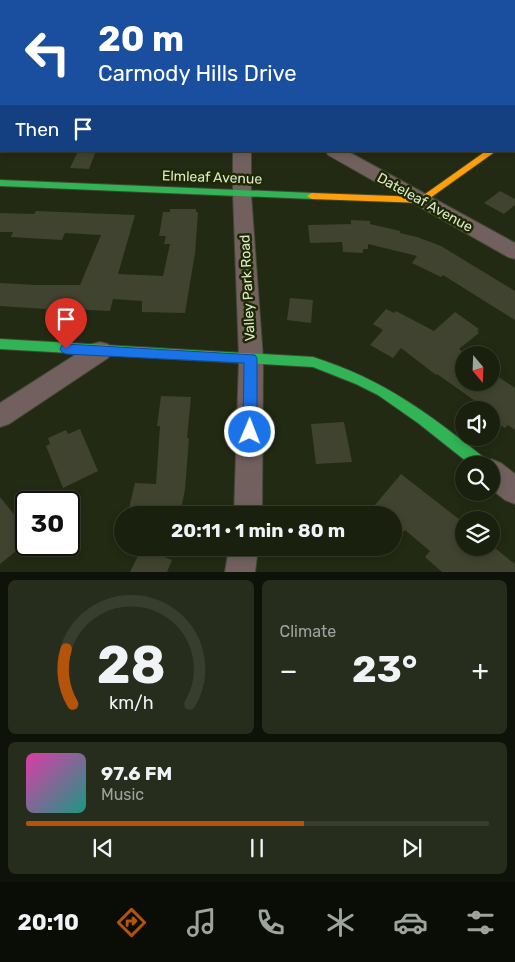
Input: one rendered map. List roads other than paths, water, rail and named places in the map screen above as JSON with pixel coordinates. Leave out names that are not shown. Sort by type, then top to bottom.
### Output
[{"type":"street","name":"Valley Park Road","points":[[242,152],[242,194],[251,358],[248,506]]},
{"type":"street","name":"Dateleaf Avenue","points":[[336,152],[515,252]]},
{"type":"street","points":[[423,200],[491,152]]},
{"type":"street","name":"Elmleaf Avenue","points":[[0,184],[423,200]]},
{"type":"street","points":[[0,344],[251,358],[330,365],[366,380],[387,392],[470,456]]},
{"type":"street","points":[[0,416],[100,351]]},
{"type":"street","points":[[500,479],[515,490]]},
{"type":"street","points":[[240,572],[243,556]]}]
